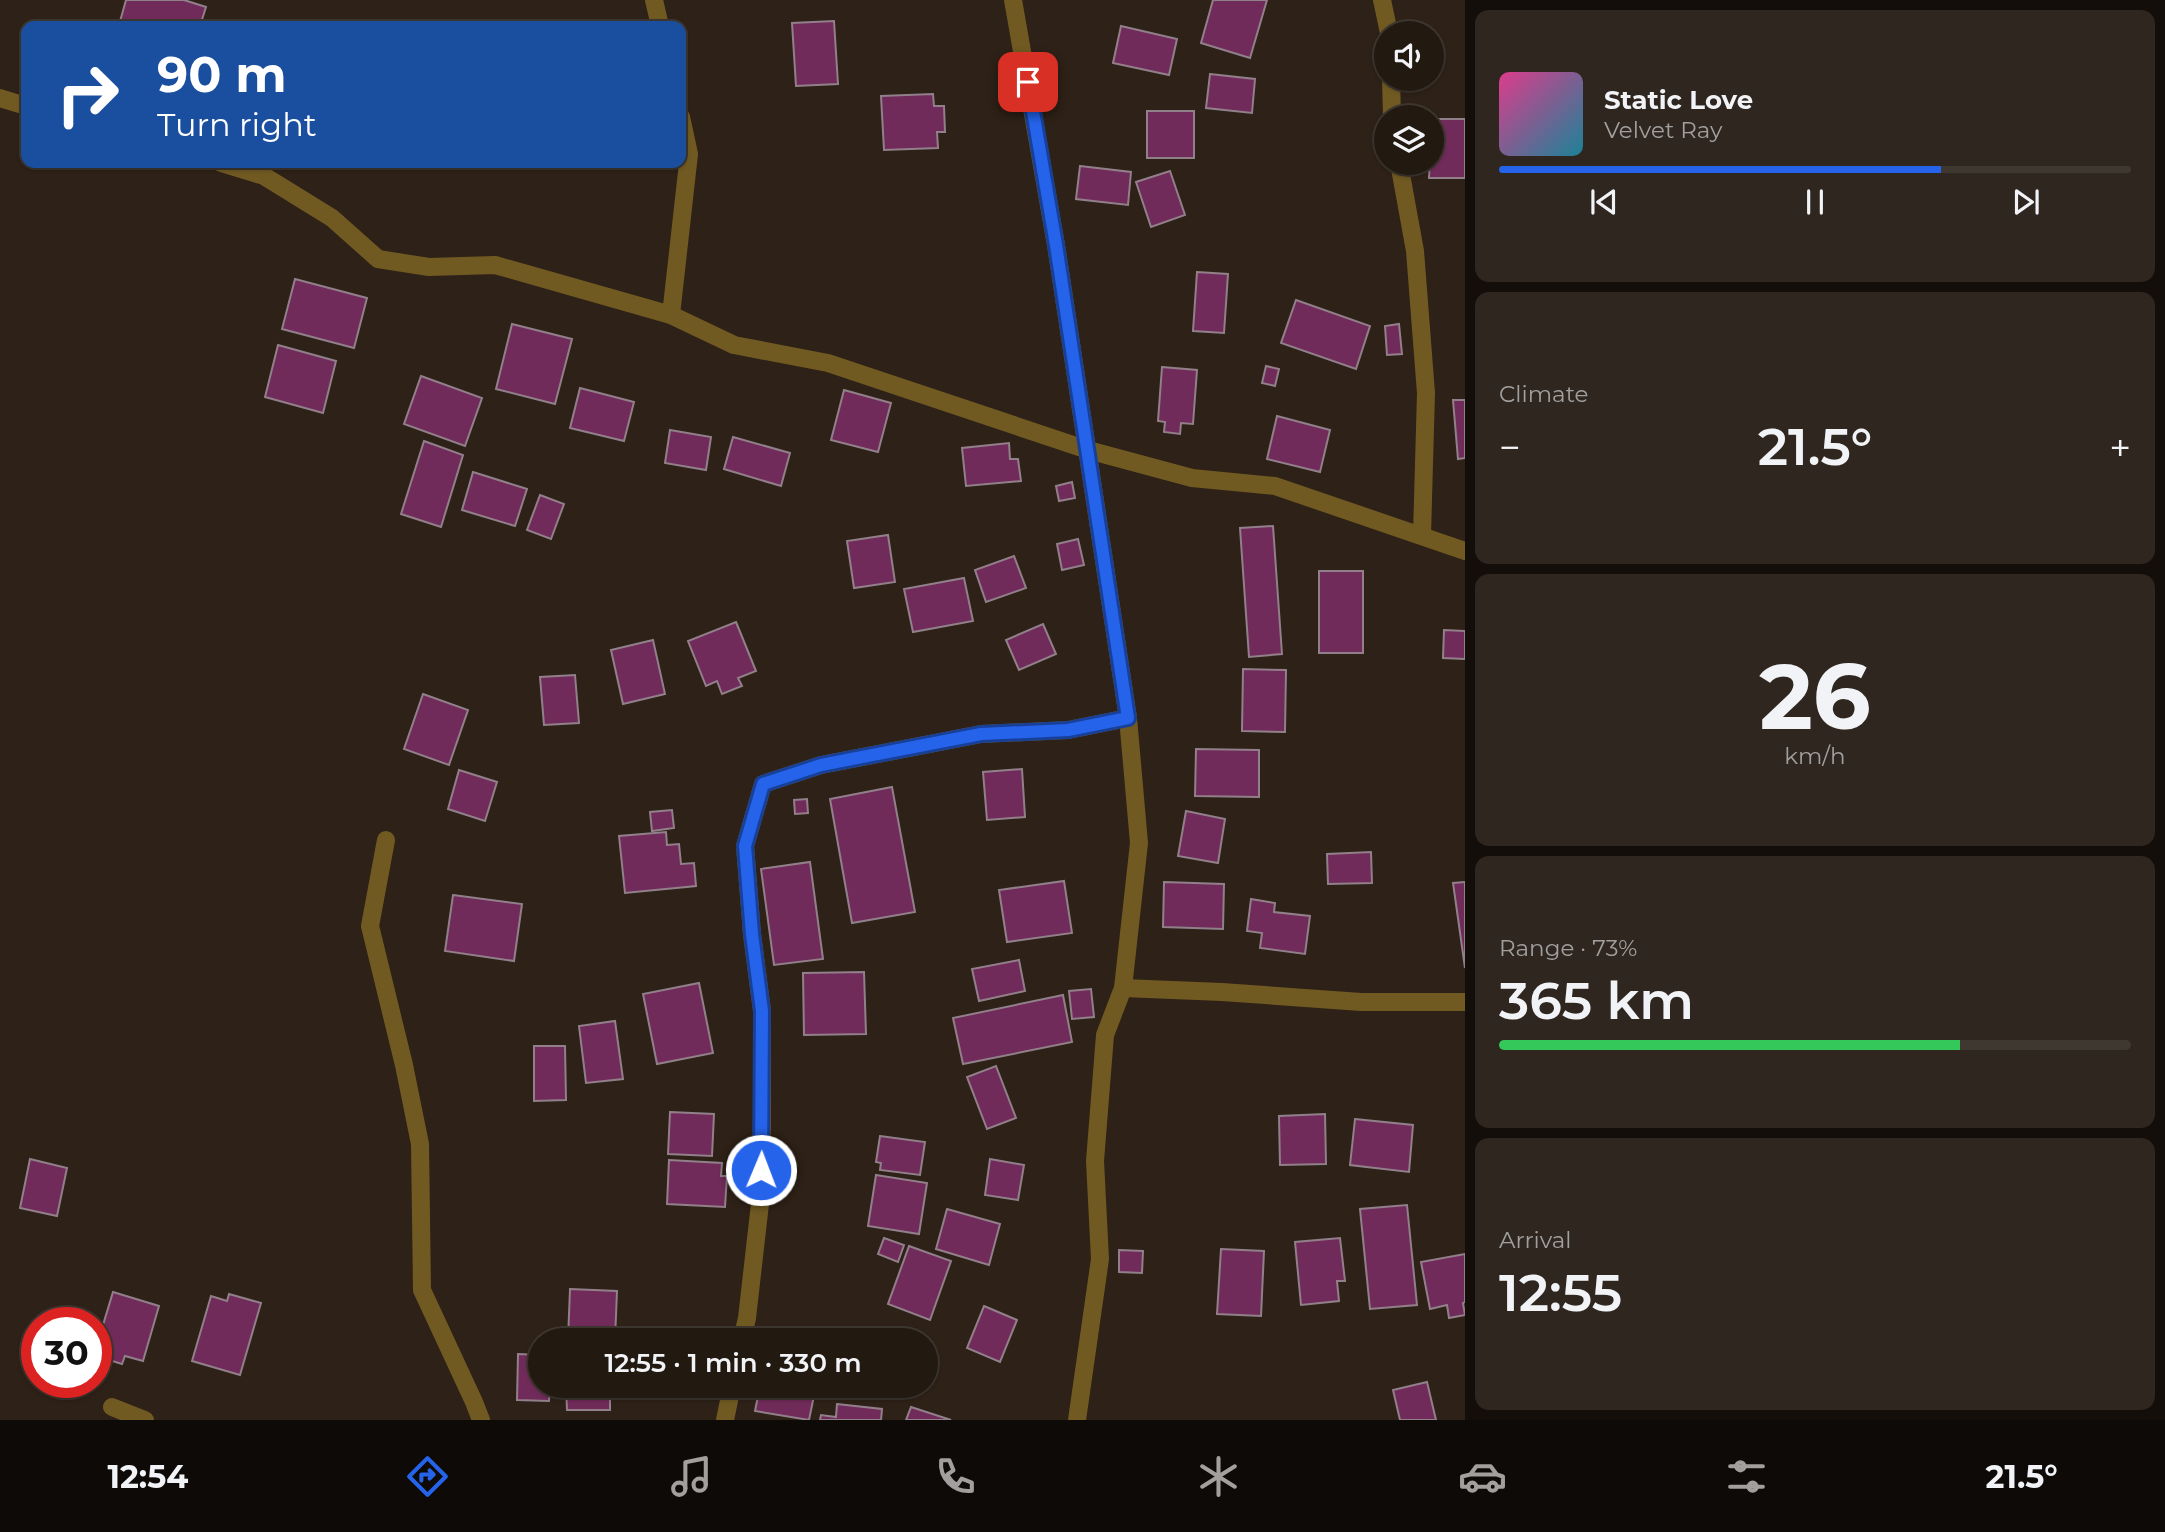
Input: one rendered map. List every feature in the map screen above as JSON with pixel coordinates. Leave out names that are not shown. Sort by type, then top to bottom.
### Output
[{"type":"street","points":[[653,0],[659,21]]},
{"type":"street","points":[[1013,0],[1056,245],[1088,450],[1128,718],[1139,843],[1123,989],[1105,1035],[1095,1161],[1100,1259],[1077,1420]]},
{"type":"street","points":[[1382,0],[1386,21]]},
{"type":"street","points":[[0,98],[21,104]]},
{"type":"street","points":[[671,316],[689,154],[686,140]]},
{"type":"street","points":[[238,168],[264,176],[332,218],[378,259],[429,267],[495,265],[671,316],[734,345],[828,363],[1088,450],[1192,478],[1275,486],[1465,551]]},
{"type":"street","points":[[1401,175],[1415,251],[1426,393],[1422,535]]},
{"type":"street","points":[[745,1328],[761,1195],[762,1120],[762,1011],[745,846],[763,784],[821,765],[981,734],[1068,730],[1128,718]]},
{"type":"street","points":[[386,840],[370,926],[420,1144],[422,1290],[481,1420]]},
{"type":"street","points":[[1123,989],[1222,992],[1361,1002],[1465,1002]]},
{"type":"street","points":[[725,1420],[730,1398]]},
{"type":"street","points":[[112,1407],[145,1420]]},
{"type":"building","points":[[126,0],[184,0],[206,7],[202,21],[120,21]]},
{"type":"building","points":[[1213,0],[1267,0],[1250,58],[1201,43]]},
{"type":"building","points":[[834,21],[838,84],[796,86],[792,23]]},
{"type":"building","points":[[1121,26],[1177,39],[1169,75],[1113,63]]},
{"type":"building","points":[[1210,74],[1255,79],[1252,113],[1206,108]]},
{"type":"building","points":[[933,94],[934,106],[944,106],[945,132],[937,132],[938,148],[884,150],[881,96]]},
{"type":"building","points":[[1147,111],[1194,111],[1194,158],[1147,158]]},
{"type":"building","points":[[1444,119],[1465,119],[1465,178],[1429,178],[1429,175],[1444,175]]},
{"type":"building","points":[[1080,166],[1131,172],[1128,205],[1076,199]]},
{"type":"building","points":[[1170,171],[1185,215],[1151,227],[1136,182]]},
{"type":"building","points":[[1197,272],[1228,274],[1224,333],[1193,331]]},
{"type":"building","points":[[295,279],[367,298],[354,348],[282,329]]},
{"type":"building","points":[[1296,300],[1370,326],[1356,369],[1281,343]]},
{"type":"building","points":[[512,324],[572,339],[555,404],[496,389]]},
{"type":"building","points":[[1399,324],[1402,354],[1387,355],[1385,326]]},
{"type":"building","points":[[278,345],[336,361],[323,413],[265,397]]},
{"type":"building","points":[[1266,366],[1279,369],[1275,386],[1262,383]]},
{"type":"building","points":[[1162,367],[1197,370],[1193,424],[1181,423],[1180,434],[1164,432],[1165,422],[1158,421]]},
{"type":"building","points":[[421,376],[482,398],[465,446],[404,424]]},
{"type":"building","points":[[580,388],[634,402],[624,441],[570,428]]},
{"type":"building","points":[[844,390],[891,403],[878,452],[831,440]]},
{"type":"building","points":[[1453,400],[1465,400],[1465,458],[1458,459]]},
{"type":"building","points":[[1277,416],[1330,430],[1320,472],[1267,459]]},
{"type":"building","points":[[670,430],[711,437],[706,470],[665,463]]},
{"type":"building","points":[[733,437],[790,453],[781,486],[724,469]]},
{"type":"building","points":[[424,441],[463,455],[441,527],[401,514]]},
{"type":"building","points":[[1009,443],[1010,459],[1018,459],[1021,481],[966,486],[962,448]]},
{"type":"building","points":[[473,472],[527,489],[515,526],[462,510]]},
{"type":"building","points":[[1072,482],[1075,498],[1059,501],[1056,486]]},
{"type":"building","points":[[540,495],[564,504],[551,539],[527,530]]},
{"type":"building","points":[[1273,526],[1282,654],[1249,657],[1240,528]]},
{"type":"building","points":[[888,535],[895,582],[854,588],[847,541]]},
{"type":"building","points":[[1078,539],[1084,565],[1062,570],[1057,544]]},
{"type":"building","points":[[1014,556],[1026,588],[986,602],[975,570]]},
{"type":"building","points":[[1319,571],[1363,571],[1363,653],[1319,653]]},
{"type":"building","points":[[964,578],[973,621],[913,632],[904,589]]},
{"type":"building","points":[[736,622],[756,671],[738,678],[742,686],[722,694],[717,681],[706,686],[688,641]]},
{"type":"building","points":[[1043,624],[1056,654],[1019,670],[1006,640]]},
{"type":"building","points":[[1444,630],[1465,631],[1465,659],[1443,658]]},
{"type":"building","points":[[653,640],[665,694],[623,704],[611,650]]},
{"type":"building","points":[[1243,669],[1286,670],[1285,732],[1242,731]]},
{"type":"building","points":[[575,675],[579,723],[544,725],[540,677]]},
{"type":"building","points":[[423,694],[468,710],[449,765],[404,749]]},
{"type":"building","points":[[1196,749],[1259,750],[1259,797],[1195,796]]},
{"type":"building","points":[[1022,769],[1025,817],[987,820],[983,772]]},
{"type":"building","points":[[459,770],[497,782],[485,821],[448,809]]},
{"type":"building","points":[[892,787],[915,912],[852,923],[830,799]]},
{"type":"building","points":[[807,799],[808,813],[795,814],[794,800]]},
{"type":"building","points":[[672,810],[674,828],[652,831],[650,812]]},
{"type":"building","points":[[1186,811],[1225,819],[1218,863],[1178,856]]},
{"type":"building","points":[[666,832],[667,845],[679,844],[681,864],[694,863],[696,886],[625,893],[619,836]]},
{"type":"building","points":[[1371,852],[1372,883],[1328,884],[1327,854]]},
{"type":"building","points":[[810,862],[823,959],[774,965],[761,869]]},
{"type":"building","points":[[1064,881],[1072,933],[1007,942],[999,890]]},
{"type":"building","points":[[1164,882],[1224,884],[1223,929],[1163,927]]},
{"type":"building","points":[[1465,882],[1465,968],[1453,883]]},
{"type":"building","points":[[453,895],[522,904],[514,961],[445,951]]},
{"type":"building","points":[[1251,899],[1275,903],[1274,912],[1310,916],[1305,954],[1260,948],[1262,933],[1247,931]]},
{"type":"building","points":[[1019,960],[1025,991],[979,1001],[972,969]]},
{"type":"building","points":[[864,972],[866,1034],[804,1035],[803,973]]},
{"type":"building","points":[[699,983],[713,1053],[657,1064],[643,994]]},
{"type":"building","points":[[1091,989],[1094,1017],[1072,1019],[1069,991]]},
{"type":"building","points":[[1063,995],[1072,1042],[963,1064],[953,1018]]},
{"type":"building","points":[[615,1021],[623,1079],[586,1083],[579,1026]]},
{"type":"building","points":[[534,1046],[565,1046],[566,1100],[534,1101]]},
{"type":"building","points":[[996,1066],[1016,1118],[987,1129],[967,1077]]},
{"type":"building","points":[[670,1112],[714,1114],[712,1156],[668,1154]]},
{"type":"building","points":[[1325,1114],[1326,1164],[1280,1165],[1279,1116]]},
{"type":"building","points":[[1355,1119],[1413,1125],[1409,1172],[1350,1165]]},
{"type":"building","points":[[880,1136],[925,1142],[920,1175],[880,1170],[881,1163],[876,1162]]},
{"type":"building","points":[[30,1159],[67,1168],[57,1216],[20,1208]]},
{"type":"building","points":[[990,1159],[1024,1165],[1018,1200],[985,1195]]},
{"type":"building","points":[[669,1160],[722,1163],[721,1176],[727,1176],[725,1207],[667,1204]]},
{"type":"building","points":[[876,1175],[927,1183],[919,1234],[868,1226]]},
{"type":"building","points":[[1407,1205],[1417,1305],[1370,1309],[1360,1209]]},
{"type":"building","points":[[947,1209],[1000,1224],[989,1265],[936,1249]]},
{"type":"building","points":[[884,1238],[904,1245],[898,1262],[878,1254]]},
{"type":"building","points":[[1340,1238],[1345,1281],[1337,1281],[1339,1301],[1301,1305],[1295,1242]]},
{"type":"building","points":[[909,1246],[951,1261],[930,1320],[888,1304]]},
{"type":"building","points":[[1221,1249],[1264,1251],[1261,1316],[1217,1314]]},
{"type":"building","points":[[1119,1250],[1143,1251],[1142,1273],[1119,1272]]},
{"type":"building","points":[[1465,1254],[1465,1315],[1449,1318],[1447,1305],[1430,1309],[1421,1262]]},
{"type":"building","points":[[570,1289],[617,1291],[615,1328],[568,1328]]},
{"type":"building","points":[[113,1292],[159,1306],[143,1361],[125,1356],[122,1364],[112,1361],[112,1307],[108,1307]]},
{"type":"building","points":[[229,1294],[261,1303],[240,1375],[192,1361],[211,1296],[227,1301]]},
{"type":"building","points":[[984,1306],[1017,1320],[1000,1362],[967,1348]]},
{"type":"building","points":[[518,1354],[528,1354],[528,1398],[549,1398],[549,1401],[517,1400]]},
{"type":"building","points":[[1427,1382],[1436,1420],[1400,1420],[1393,1390]]},
{"type":"building","points":[[566,1398],[610,1398],[610,1410],[567,1410]]},
{"type":"building","points":[[758,1398],[814,1398],[809,1420],[755,1411]]},
{"type":"building","points":[[837,1404],[882,1409],[881,1420],[820,1420],[821,1415],[836,1417]]},
{"type":"building","points":[[911,1407],[951,1420],[906,1420]]},
{"type":"route","points":[[761,1170],[762,1011],[745,846],[763,784],[821,765],[981,734],[1068,730],[1128,718],[1056,245],[1028,82]]}]
